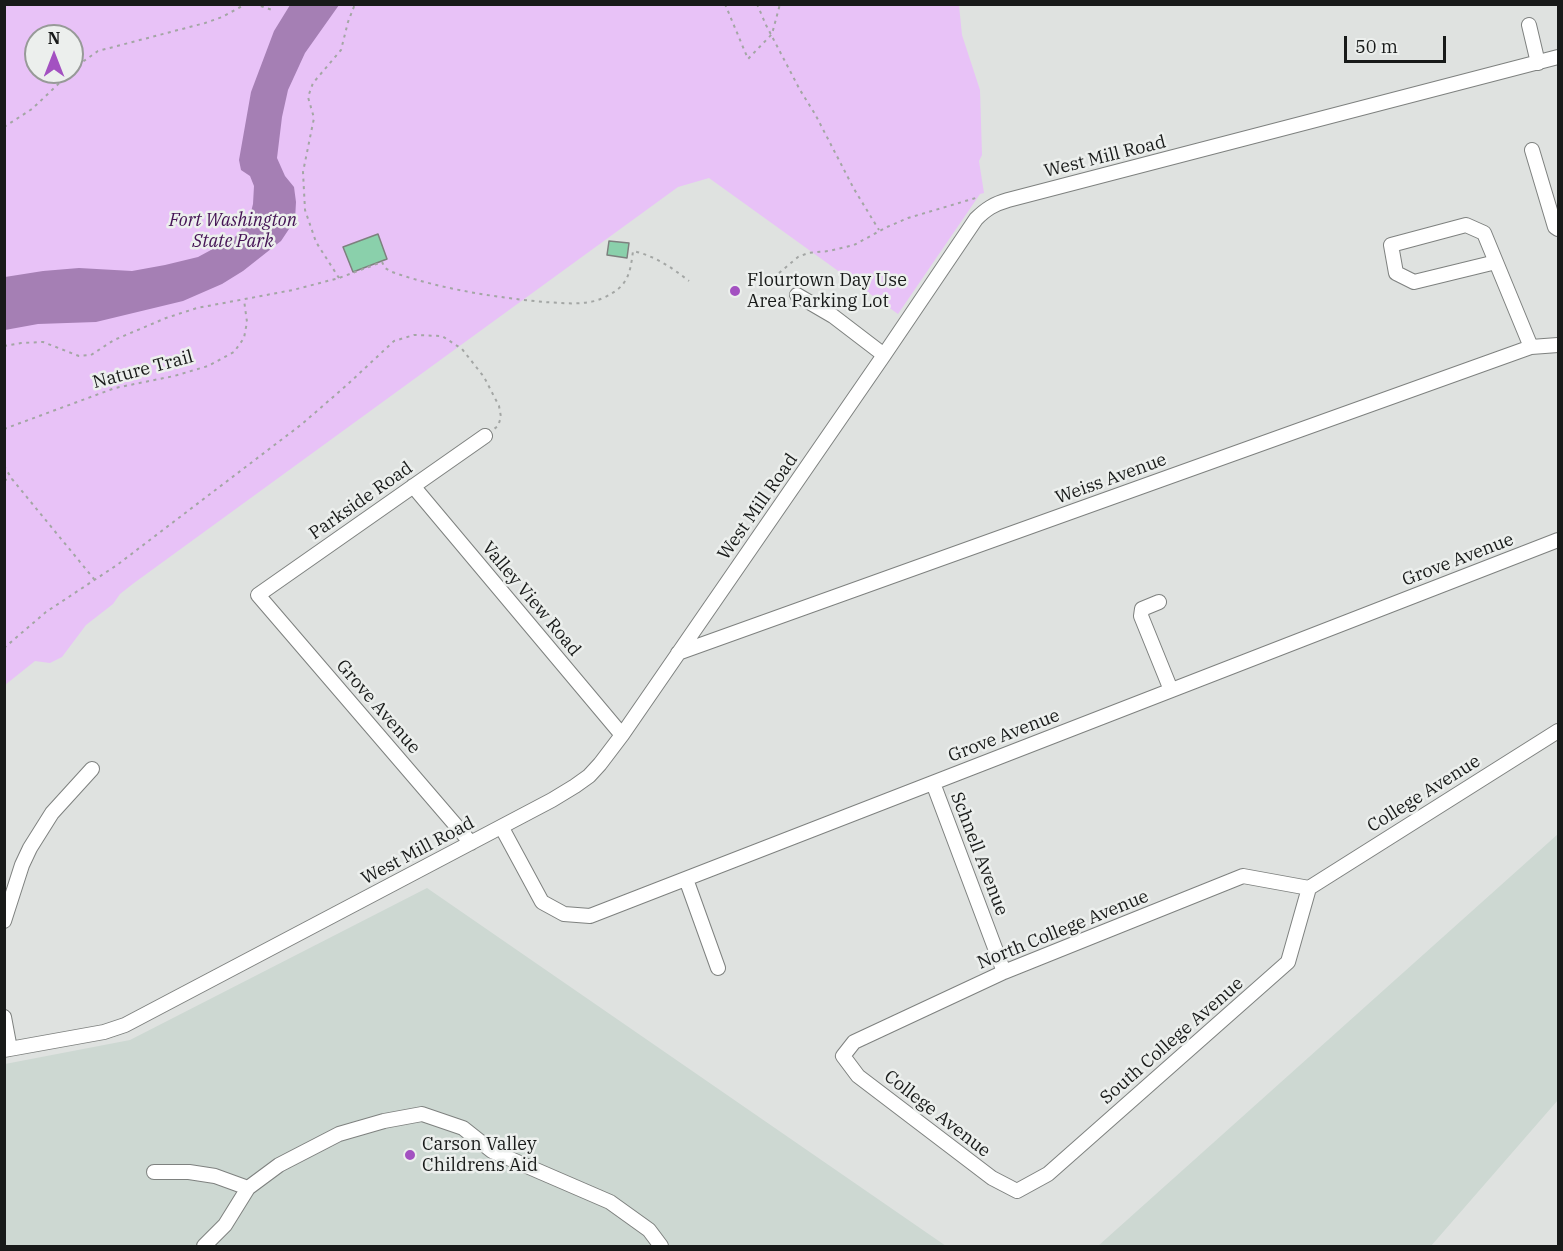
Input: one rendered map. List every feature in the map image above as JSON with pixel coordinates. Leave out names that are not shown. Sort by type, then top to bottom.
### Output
[{"type":"street","points":[[1529,25],[1538,63]]},
{"type":"street","name":"West Mill Road","points":[[7,1049],[104,1032],[125,1026],[502,828],[589,776],[622,735],[976,219],[994,204],[1558,57]]},
{"type":"street","points":[[1532,150],[1555,227],[1558,229]]},
{"type":"street","points":[[1496,262],[1414,282],[1396,273],[1391,244],[1466,225],[1484,233],[1496,262],[1531,347]]},
{"type":"street","points":[[797,295],[833,316],[884,356]]},
{"type":"street","name":"Weiss Avenue","points":[[678,653],[1531,347],[1558,345]]},
{"type":"street","name":"Parkside Road","points":[[258,595],[485,436]]},
{"type":"street","name":"Valley View Road","points":[[413,486],[622,735]]},
{"type":"street","name":"Grove Avenue","points":[[502,828],[542,902],[564,914],[590,916],[1558,540]]},
{"type":"street","name":"Grove Avenue","points":[[258,595],[471,843]]},
{"type":"street","points":[[1159,602],[1142,609],[1141,616],[1171,690]]},
{"type":"street","name":"College Avenue","points":[[1309,888],[1558,730]]},
{"type":"street","points":[[4,921],[22,865],[30,848],[52,813],[92,769]]},
{"type":"street","name":"Schnell Avenue","points":[[933,783],[1004,972]]},
{"type":"street","name":"North College Avenue","points":[[843,1056],[854,1042],[1004,972],[1243,876],[1309,888]]},
{"type":"street","points":[[686,879],[718,968]]},
{"type":"street","name":"South College Avenue","points":[[1017,1191],[1048,1174],[1288,962],[1309,888]]},
{"type":"street","points":[[4,1017],[7,1049]]},
{"type":"street","name":"College Avenue","points":[[843,1056],[858,1076],[992,1178],[1017,1191]]},
{"type":"street","points":[[204,1246],[225,1225],[248,1188],[279,1165],[339,1134],[384,1121],[422,1114],[463,1128],[492,1151],[610,1202],[649,1230],[661,1246]]},
{"type":"street","points":[[154,1172],[189,1172],[215,1176],[248,1188]]},
{"type":"path","points":[[339,278],[316,242],[305,210],[303,172],[314,118],[308,97],[313,82],[341,50],[355,4]]},
{"type":"path","points":[[725,4],[748,58],[772,34],[780,4]]},
{"type":"path","points":[[757,4],[800,90],[879,230]]},
{"type":"path","points":[[84,61],[98,51],[205,23],[246,5],[262,6],[275,11]]},
{"type":"path","points":[[4,127],[32,109],[59,84]]},
{"type":"path","points":[[778,273],[798,256],[845,248],[908,218],[984,195]]},
{"type":"path","points":[[628,251],[660,260],[689,281]]},
{"type":"path","name":"Nature Trail","points":[[4,346],[21,342],[43,342],[79,356],[90,355],[114,340],[166,318],[197,308],[293,290],[339,278],[382,262],[385,268],[392,272],[462,291],[516,299],[578,303],[601,299],[620,287],[629,274],[633,251]]},
{"type":"path","name":"Nature Trail","points":[[4,429],[115,388],[174,376],[208,366],[234,352],[244,338],[247,322],[244,300]]},
{"type":"path","points":[[4,648],[46,612],[117,565],[302,424],[394,341],[414,334],[442,336],[462,349],[484,377],[500,406],[501,417],[498,426],[485,436]]},
{"type":"path","points":[[4,466],[12,479],[94,579]]},
{"type":"path","points":[[4,480],[12,479]]},
{"type":"shaded area","points":[[290,5],[339,5],[305,53],[288,90],[277,158],[285,176],[294,187],[296,202],[295,220],[281,241],[243,271],[222,284],[183,301],[96,322],[38,324],[5,330],[5,277],[79,268],[132,271],[198,257],[235,237],[249,220],[253,204],[254,186],[250,176],[241,170],[239,160],[251,92],[274,31]]},
{"type":"shaded area","points":[[1558,834],[1558,1100],[1431,1246],[1098,1246]]},
{"type":"shaded area","name":"Carson Valley Childrens Aid","points":[[427,888],[946,1246],[5,1246],[5,1064],[130,1040]]},
{"type":"green space","name":"Fort Washington State Park","points":[[5,5],[959,5],[962,35],[980,90],[982,155],[979,161],[984,193],[980,194],[898,314],[709,178],[678,187],[134,583],[120,594],[113,604],[86,625],[62,657],[50,663],[35,661],[5,685]]},
{"type":"building","points":[[378,234],[387,259],[353,272],[343,247]]},
{"type":"building","points":[[609,241],[629,243],[627,258],[607,255]]},
{"type":"place","name":"Flourtown Day Use Area Parking Lot","points":[[735,291]]},
{"type":"place","name":"Carson Valley Childrens Aid","points":[[410,1155]]}]
